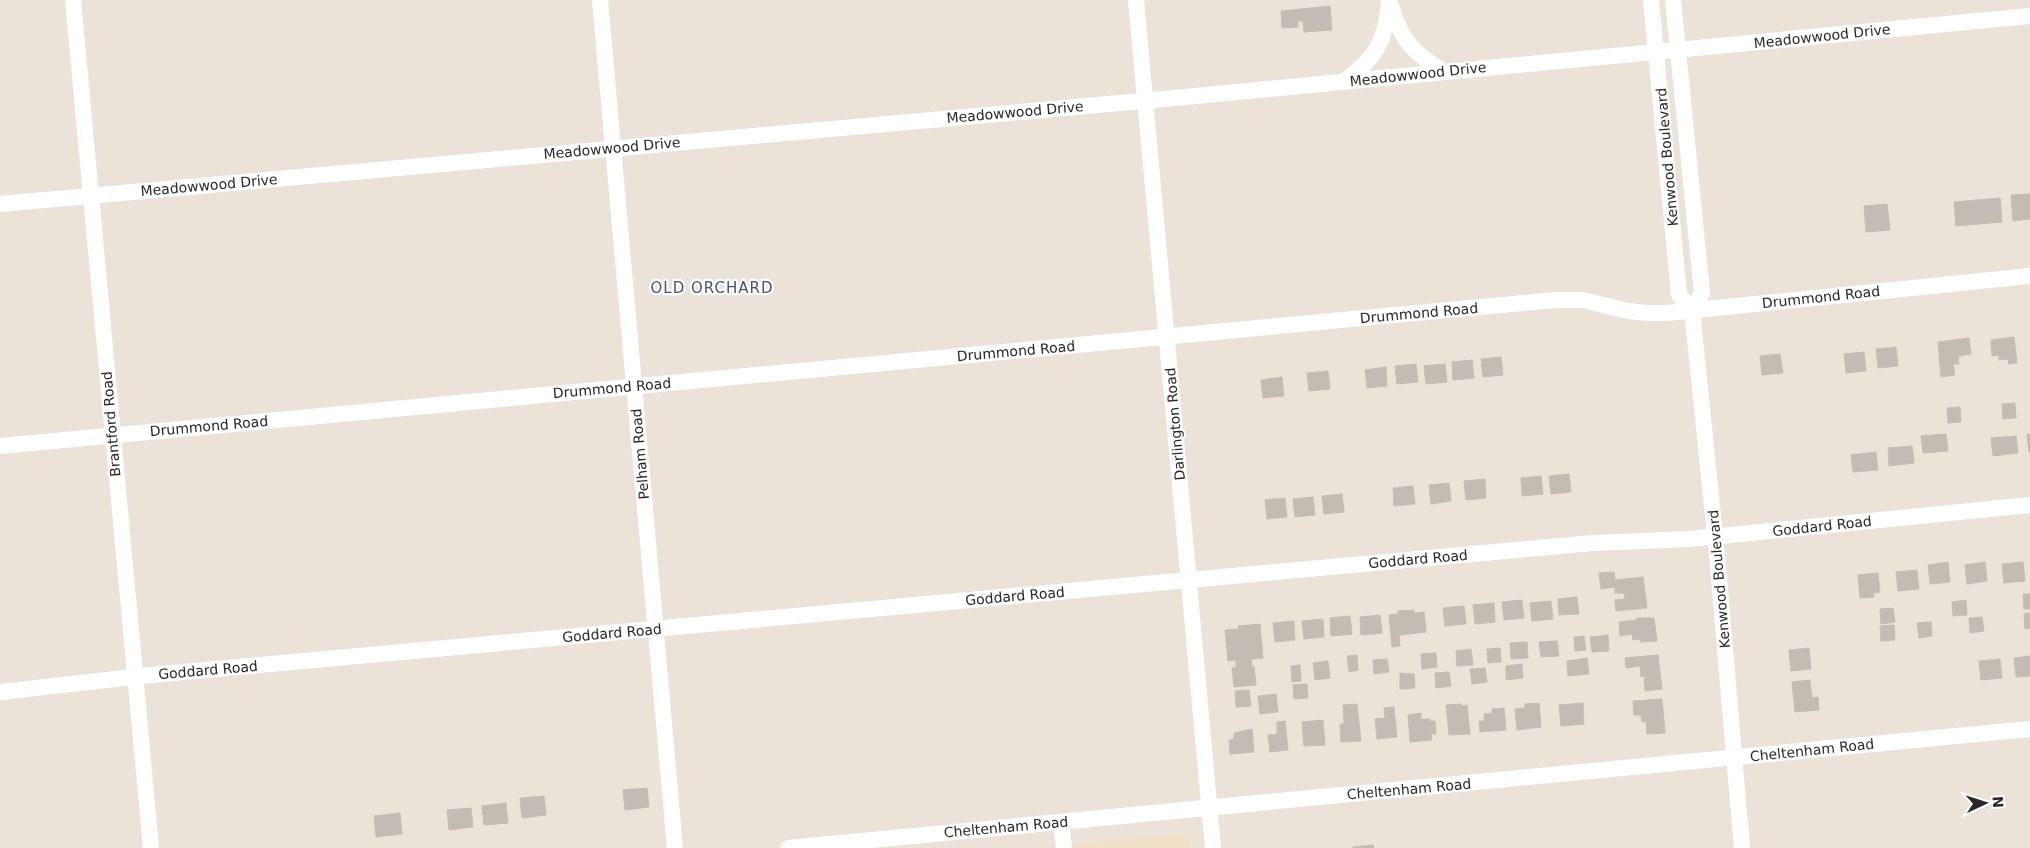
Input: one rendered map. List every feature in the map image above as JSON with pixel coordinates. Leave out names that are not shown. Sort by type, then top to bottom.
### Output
[{"type":"street","name":"Brantford Road","points":[[73,0],[151,848]]},
{"type":"street","name":"Pelham Road","points":[[600,0],[675,848]]},
{"type":"street","name":"Darlington Road","points":[[1136,0],[1213,848]]},
{"type":"street","name":"Kenwood Boulevard","points":[[1651,0],[1679,295],[1692,310],[1715,537],[1742,848]]},
{"type":"street","name":"Kenwood Boulevard","points":[[1674,0],[1702,293],[1692,310]]},
{"type":"street","points":[[1389,1],[1396,24],[1405,40],[1417,54],[1444,72]]},
{"type":"street","points":[[1343,82],[1357,72],[1373,55],[1381,42],[1388,24],[1389,1]]},
{"type":"street","name":"Meadowwood Drive","points":[[0,204],[1343,82],[2030,16]]},
{"type":"street","name":"Drummond Road","points":[[0,446],[1556,300],[1583,300],[1648,313],[2030,276]]},
{"type":"street","name":"Goddard Road","points":[[0,692],[655,629],[1593,543],[1715,537],[2030,505]]},
{"type":"street","name":"Cheltenham Road","points":[[788,848],[838,846],[1061,822],[2030,729]]},
{"type":"street","points":[[1061,822],[1064,848]]},
{"type":"shaded area","points":[[1189,834],[1191,848],[1031,848]]},
{"type":"building","points":[[1330,6],[1332,30],[1304,32],[1303,21],[1298,21],[1298,27],[1282,28],[1281,11]]},
{"type":"building","points":[[2030,194],[2030,219],[2013,221],[2011,195]]},
{"type":"building","points":[[2000,198],[2002,222],[1956,226],[1954,202]]},
{"type":"building","points":[[1887,204],[1890,230],[1866,232],[1864,206]]},
{"type":"building","points":[[2014,337],[2017,363],[2009,364],[2008,359],[1999,360],[1999,355],[1992,356],[1991,340]]},
{"type":"building","points":[[1969,338],[1971,354],[1958,356],[1959,364],[1953,364],[1955,375],[1941,377],[1938,342]]},
{"type":"building","points":[[1896,347],[1898,366],[1878,368],[1876,349]]},
{"type":"building","points":[[1864,352],[1866,371],[1846,373],[1844,354]]},
{"type":"building","points":[[1780,354],[1783,373],[1762,375],[1760,356]]},
{"type":"building","points":[[1501,357],[1503,375],[1483,377],[1481,359]]},
{"type":"building","points":[[1472,360],[1474,378],[1453,380],[1452,362]]},
{"type":"building","points":[[1416,364],[1418,382],[1397,384],[1395,366]]},
{"type":"building","points":[[1445,364],[1447,382],[1426,384],[1424,366]]},
{"type":"building","points":[[1386,367],[1387,386],[1367,388],[1365,370]]},
{"type":"building","points":[[1328,371],[1330,389],[1309,391],[1307,373]]},
{"type":"building","points":[[1282,377],[1284,396],[1263,398],[1261,380]]},
{"type":"building","points":[[2015,403],[2016,418],[2003,419],[2002,404]]},
{"type":"building","points":[[1960,407],[1961,422],[1948,423],[1947,408]]},
{"type":"building","points":[[1946,434],[1948,451],[1923,453],[1921,436]]},
{"type":"building","points":[[2027,434],[2030,434],[2029,452]]},
{"type":"building","points":[[2016,436],[2018,453],[1993,456],[1991,438]]},
{"type":"building","points":[[1912,446],[1914,463],[1889,466],[1888,448]]},
{"type":"building","points":[[1876,452],[1878,470],[1853,472],[1851,455]]},
{"type":"building","points":[[1569,474],[1571,492],[1551,494],[1549,476]]},
{"type":"building","points":[[1541,476],[1543,494],[1522,496],[1521,478]]},
{"type":"building","points":[[1485,479],[1486,498],[1466,500],[1464,481]]},
{"type":"building","points":[[1449,483],[1451,501],[1431,504],[1429,485]]},
{"type":"building","points":[[1413,486],[1415,504],[1394,506],[1393,488]]},
{"type":"building","points":[[1342,494],[1344,512],[1324,514],[1322,496]]},
{"type":"building","points":[[1313,497],[1315,515],[1295,517],[1293,499]]},
{"type":"building","points":[[1285,498],[1287,517],[1267,519],[1265,500]]},
{"type":"building","points":[[1948,562],[1950,582],[1930,584],[1928,565]]},
{"type":"building","points":[[1985,562],[1987,581],[1967,584],[1965,565]]},
{"type":"building","points":[[2023,562],[2025,581],[2004,583],[2002,564]]},
{"type":"building","points":[[1917,570],[1919,589],[1898,591],[1896,572]]},
{"type":"building","points":[[1614,572],[1615,580],[1643,577],[1647,608],[1616,611],[1615,600],[1625,599],[1624,593],[1615,593],[1615,587],[1601,589],[1599,573]]},
{"type":"building","points":[[1878,573],[1880,592],[1873,593],[1874,597],[1860,598],[1858,575]]},
{"type":"building","points":[[2023,594],[2030,594],[2030,609],[2024,609]]},
{"type":"building","points":[[1577,597],[1579,614],[1559,615],[1558,599]]},
{"type":"building","points":[[1522,600],[1524,618],[1504,620],[1502,602]]},
{"type":"building","points":[[1966,600],[1967,615],[1953,616],[1952,602]]},
{"type":"building","points":[[1551,601],[1553,619],[1532,621],[1530,603]]},
{"type":"building","points":[[1494,603],[1495,622],[1475,624],[1473,605]]},
{"type":"building","points":[[1464,606],[1466,624],[1445,626],[1443,608]]},
{"type":"building","points":[[1893,608],[1895,622],[1881,624],[1880,609]]},
{"type":"building","points":[[1414,610],[1414,613],[1424,612],[1426,632],[1399,635],[1400,646],[1392,647],[1389,615],[1398,614],[1398,611]]},
{"type":"building","points":[[2030,613],[2030,628],[2025,629],[2024,614]]},
{"type":"building","points":[[1380,615],[1382,633],[1361,635],[1360,617]]},
{"type":"building","points":[[1350,616],[1352,634],[1331,636],[1330,618]]},
{"type":"building","points":[[1982,617],[1984,631],[1970,633],[1969,618]]},
{"type":"building","points":[[1637,618],[1654,618],[1657,641],[1640,642],[1640,639],[1633,640],[1632,634],[1620,636],[1619,622],[1637,620]]},
{"type":"building","points":[[1323,619],[1324,637],[1304,639],[1302,621]]},
{"type":"building","points":[[1294,621],[1295,640],[1275,642],[1273,623]]},
{"type":"building","points":[[1931,622],[1932,636],[1919,638],[1917,623]]},
{"type":"building","points":[[1260,624],[1263,658],[1251,659],[1252,666],[1236,668],[1236,660],[1228,661],[1225,630],[1239,629],[1238,626]]},
{"type":"building","points":[[1894,625],[1895,640],[1881,641],[1880,626]]},
{"type":"building","points":[[1608,635],[1609,651],[1592,652],[1590,637]]},
{"type":"building","points":[[1584,636],[1586,650],[1575,651],[1574,637]]},
{"type":"building","points":[[1557,641],[1559,656],[1541,657],[1539,642]]},
{"type":"building","points":[[1527,642],[1528,658],[1511,659],[1510,643]]},
{"type":"building","points":[[1500,648],[1501,662],[1488,663],[1487,649]]},
{"type":"building","points":[[1809,648],[1811,669],[1791,671],[1789,650]]},
{"type":"building","points":[[1471,649],[1473,665],[1457,666],[1456,651]]},
{"type":"building","points":[[1436,653],[1437,667],[1422,669],[1421,654]]},
{"type":"building","points":[[1357,655],[1358,670],[1349,672],[1347,656]]},
{"type":"building","points":[[1658,655],[1662,689],[1645,691],[1644,679],[1646,676],[1641,677],[1640,666],[1626,668],[1625,658]]},
{"type":"building","points":[[2030,656],[2030,676],[2016,677],[2014,658]]},
{"type":"building","points":[[1587,658],[1589,674],[1568,676],[1567,661]]},
{"type":"building","points":[[1387,659],[1389,672],[1374,674],[1373,660]]},
{"type":"building","points":[[2000,659],[2002,678],[1981,680],[1979,661]]},
{"type":"building","points":[[1328,661],[1330,678],[1315,680],[1313,663]]},
{"type":"building","points":[[1522,664],[1523,678],[1506,680],[1506,666]]},
{"type":"building","points":[[1300,665],[1301,681],[1292,682],[1291,666]]},
{"type":"building","points":[[1254,666],[1256,685],[1234,687],[1232,668]]},
{"type":"building","points":[[1485,668],[1487,682],[1472,684],[1470,669]]},
{"type":"building","points":[[1449,672],[1451,686],[1436,688],[1435,673]]},
{"type":"building","points":[[1400,673],[1414,674],[1415,688],[1400,689]]},
{"type":"building","points":[[1810,680],[1812,698],[1818,697],[1819,710],[1795,712],[1792,682]]},
{"type":"building","points":[[1307,684],[1308,698],[1294,699],[1293,685]]},
{"type":"building","points":[[1249,690],[1251,706],[1236,707],[1235,691]]},
{"type":"building","points":[[1276,694],[1278,712],[1260,714],[1258,696]]},
{"type":"building","points":[[1662,699],[1665,733],[1647,734],[1646,721],[1642,722],[1641,715],[1634,715],[1633,701]]},
{"type":"building","points":[[1539,703],[1541,727],[1517,730],[1515,709],[1525,708],[1525,704]]},
{"type":"building","points":[[1583,703],[1584,724],[1561,726],[1559,705]]},
{"type":"building","points":[[1357,704],[1361,741],[1341,742],[1340,724],[1344,724],[1343,705]]},
{"type":"building","points":[[1461,704],[1461,706],[1467,705],[1470,734],[1449,735],[1446,705]]},
{"type":"building","points":[[1394,707],[1397,737],[1377,739],[1375,719],[1385,718],[1384,708]]},
{"type":"building","points":[[1504,708],[1506,730],[1480,732],[1479,721],[1484,721],[1484,714],[1492,713],[1492,709]]},
{"type":"building","points":[[1421,713],[1421,719],[1435,721],[1436,734],[1431,734],[1432,740],[1410,742],[1408,715]]},
{"type":"building","points":[[1323,720],[1325,745],[1304,746],[1302,722]]},
{"type":"building","points":[[1285,721],[1288,750],[1270,752],[1268,735],[1277,734],[1277,722]]},
{"type":"building","points":[[1252,729],[1254,752],[1230,754],[1229,740],[1234,739],[1234,733]]},
{"type":"building","points":[[647,788],[649,807],[625,810],[623,790]]},
{"type":"building","points":[[544,796],[546,815],[522,818],[520,798]]},
{"type":"building","points":[[506,803],[508,823],[484,825],[482,806]]},
{"type":"building","points":[[471,808],[473,827],[449,830],[447,810]]},
{"type":"building","points":[[400,813],[402,834],[376,837],[374,816]]},
{"type":"building","points":[[1373,845],[1374,848],[1353,848],[1353,847]]},
{"type":"district","name":"OLD ORCHARD","points":[[712,288]]}]
